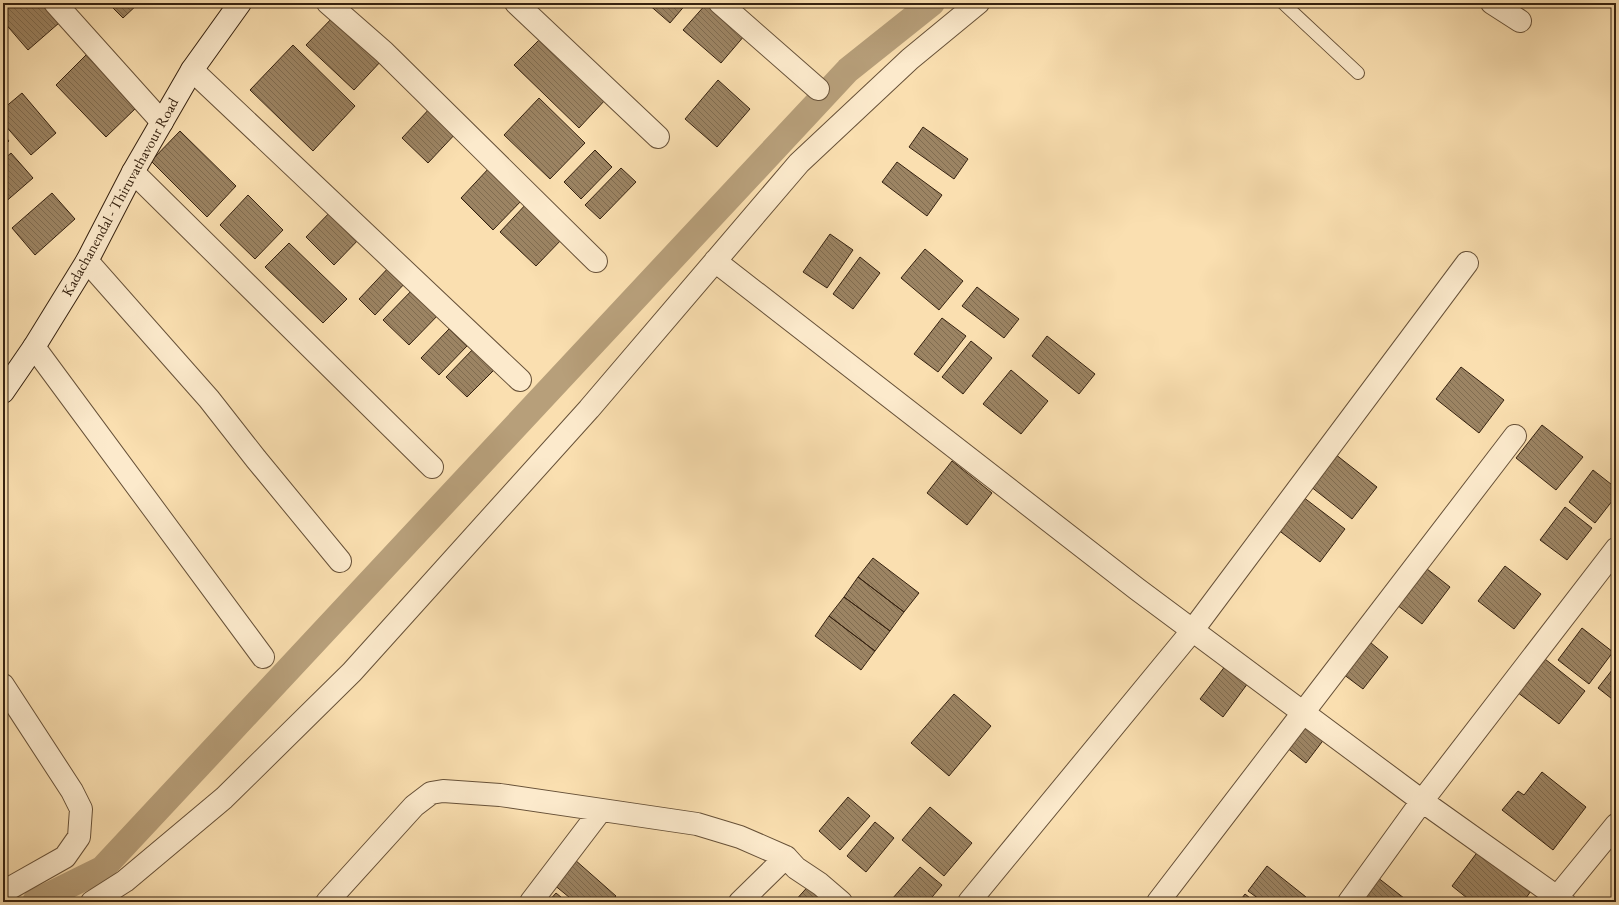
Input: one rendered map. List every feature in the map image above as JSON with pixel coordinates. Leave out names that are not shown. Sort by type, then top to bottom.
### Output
[{"type":"street","points":[[56,3],[162,122]]},
{"type":"street","name":"Kadachanendal - Thiruvathavour Road","points":[[3,392],[34,347],[87,261],[133,172],[192,70],[240,3]]},
{"type":"street","points":[[328,3],[384,52],[596,261]]},
{"type":"street","points":[[516,3],[658,137]]},
{"type":"street","points":[[720,3],[818,89]]},
{"type":"street","points":[[92,902],[125,881],[224,798],[352,672],[589,409],[799,163],[910,59],[978,3]]},
{"type":"street","points":[[1492,3],[1520,21]]},
{"type":"street","points":[[192,70],[520,380]]},
{"type":"street","points":[[133,172],[432,468]]},
{"type":"street","points":[[87,261],[209,399],[340,561]]},
{"type":"street","points":[[715,261],[1192,631],[1558,900],[1616,825]]},
{"type":"street","points":[[969,902],[1192,631],[1467,263]]},
{"type":"street","points":[[34,347],[263,657]]},
{"type":"street","points":[[1158,902],[1304,714],[1515,436]]},
{"type":"street","points":[[1349,902],[1422,801],[1616,549]]},
{"type":"street","points":[[3,685],[72,791],[81,809],[79,838],[65,857],[3,892]]},
{"type":"street","points":[[327,902],[414,806],[431,793],[443,791],[500,795],[697,824],[740,837],[786,857],[796,868],[820,884],[841,902]]},
{"type":"street","points":[[531,902],[602,810]]},
{"type":"street","points":[[740,902],[786,857]]},
{"type":"lane","points":[[1283,3],[1358,73]]},
{"type":"building","points":[[3,3],[41,3],[59,23],[28,50],[3,21]]},
{"type":"building","points":[[108,3],[139,3],[123,18]]},
{"type":"building","points":[[647,3],[687,3],[670,23]]},
{"type":"building","points":[[707,3],[710,3],[745,35],[721,63],[683,30]]},
{"type":"building","points":[[336,14],[383,59],[354,90],[306,45]]},
{"type":"building","points":[[543,36],[607,98],[579,128],[514,65]]},
{"type":"building","points":[[293,45],[355,106],[313,151],[250,90]]},
{"type":"building","points":[[87,54],[138,106],[106,137],[56,85]]},
{"type":"building","points":[[718,80],[750,109],[717,147],[685,119]]},
{"type":"building","points":[[22,93],[56,133],[31,155],[3,123],[3,109]]},
{"type":"building","points":[[539,98],[585,143],[550,179],[504,135]]},
{"type":"building","points":[[432,106],[458,131],[428,163],[402,138]]},
{"type":"building","points":[[923,127],[968,159],[954,179],[909,147]]},
{"type":"building","points":[[180,131],[236,186],[207,217],[151,161]]},
{"type":"building","points":[[3,134],[9,141],[3,147]]},
{"type":"building","points":[[595,150],[612,167],[581,199],[564,182]]},
{"type":"building","points":[[11,153],[33,178],[3,204],[3,160]]},
{"type":"building","points":[[897,162],[942,195],[927,216],[882,182]]},
{"type":"building","points":[[490,167],[523,199],[493,230],[461,198]]},
{"type":"building","points":[[621,168],[636,182],[600,219],[585,205]]},
{"type":"building","points":[[52,193],[75,219],[35,255],[12,228]]},
{"type":"building","points":[[248,195],[283,230],[255,259],[220,225]]},
{"type":"building","points":[[528,202],[564,237],[536,266],[500,232]]},
{"type":"building","points":[[333,209],[362,236],[334,265],[306,237]]},
{"type":"building","points":[[830,234],[853,250],[827,288],[803,272]]},
{"type":"building","points":[[289,243],[347,299],[323,323],[265,267]]},
{"type":"building","points":[[925,249],[963,281],[939,310],[901,278]]},
{"type":"building","points":[[860,257],[880,273],[853,309],[833,294]]},
{"type":"building","points":[[391,265],[407,281],[375,315],[359,299]]},
{"type":"building","points":[[416,286],[442,311],[409,345],[383,320]]},
{"type":"building","points":[[977,287],[1019,319],[1004,338],[962,306]]},
{"type":"building","points":[[942,318],[966,336],[938,372],[914,354]]},
{"type":"building","points":[[449,329],[467,346],[439,375],[421,358]]},
{"type":"building","points":[[1047,336],[1095,374],[1079,394],[1032,356]]},
{"type":"building","points":[[971,341],[992,358],[963,394],[942,377]]},
{"type":"building","points":[[475,347],[496,368],[467,397],[446,377]]},
{"type":"building","points":[[1461,367],[1504,400],[1479,433],[1436,399]]},
{"type":"building","points":[[1011,370],[1048,401],[1021,434],[983,404]]},
{"type":"building","points":[[1542,425],[1583,457],[1556,490],[1516,458]]},
{"type":"building","points":[[1335,454],[1377,487],[1352,519],[1310,486]]},
{"type":"building","points":[[952,461],[992,493],[967,525],[927,493]]},
{"type":"building","points":[[1593,470],[1616,488],[1616,496],[1595,523],[1569,502]]},
{"type":"building","points":[[1303,497],[1345,529],[1320,562],[1277,529]]},
{"type":"building","points":[[1565,507],[1592,528],[1567,560],[1540,540]]},
{"type":"building","points":[[873,558],[919,593],[904,612],[858,577]]},
{"type":"building","points":[[1422,565],[1450,587],[1422,624],[1393,602]]},
{"type":"building","points":[[1505,566],[1541,594],[1514,629],[1478,601]]},
{"type":"building","points":[[858,577],[904,612],[890,631],[844,597]]},
{"type":"building","points":[[844,597],[890,631],[875,651],[829,616]]},
{"type":"building","points":[[829,616],[875,651],[861,670],[815,636]]},
{"type":"building","points":[[1582,628],[1613,652],[1589,684],[1558,660]]},
{"type":"building","points":[[1365,638],[1388,657],[1363,689],[1339,671]]},
{"type":"building","points":[[1540,655],[1585,691],[1559,724],[1513,689]]},
{"type":"building","points":[[1226,665],[1248,683],[1223,717],[1200,699]]},
{"type":"building","points":[[1616,665],[1616,702],[1598,688]]},
{"type":"building","points":[[954,694],[991,726],[949,776],[911,743]]},
{"type":"building","points":[[1305,723],[1325,738],[1306,763],[1286,747]]},
{"type":"building","points":[[1542,772],[1586,807],[1553,850],[1502,810],[1518,791],[1524,795]]},
{"type":"building","points":[[848,797],[870,816],[840,850],[819,831]]},
{"type":"building","points":[[930,807],[972,843],[944,876],[902,840]]},
{"type":"building","points":[[875,822],[894,838],[866,872],[847,856]]},
{"type":"building","points":[[1479,850],[1531,891],[1523,902],[1472,902],[1452,886]]},
{"type":"building","points":[[574,859],[616,896],[611,902],[575,902],[553,884]]},
{"type":"building","points":[[1267,866],[1306,897],[1303,902],[1263,902],[1248,891]]},
{"type":"building","points":[[920,867],[942,885],[928,902],[896,902],[892,899]]},
{"type":"building","points":[[1377,877],[1409,902],[1358,902]]},
{"type":"building","points":[[812,882],[835,902],[794,902]]},
{"type":"building","points":[[556,893],[567,902],[548,902]]},
{"type":"building","points":[[1245,894],[1255,902],[1239,902]]},
{"type":"waterway","points":[[35,902],[102,869],[848,70],[932,3]]}]
